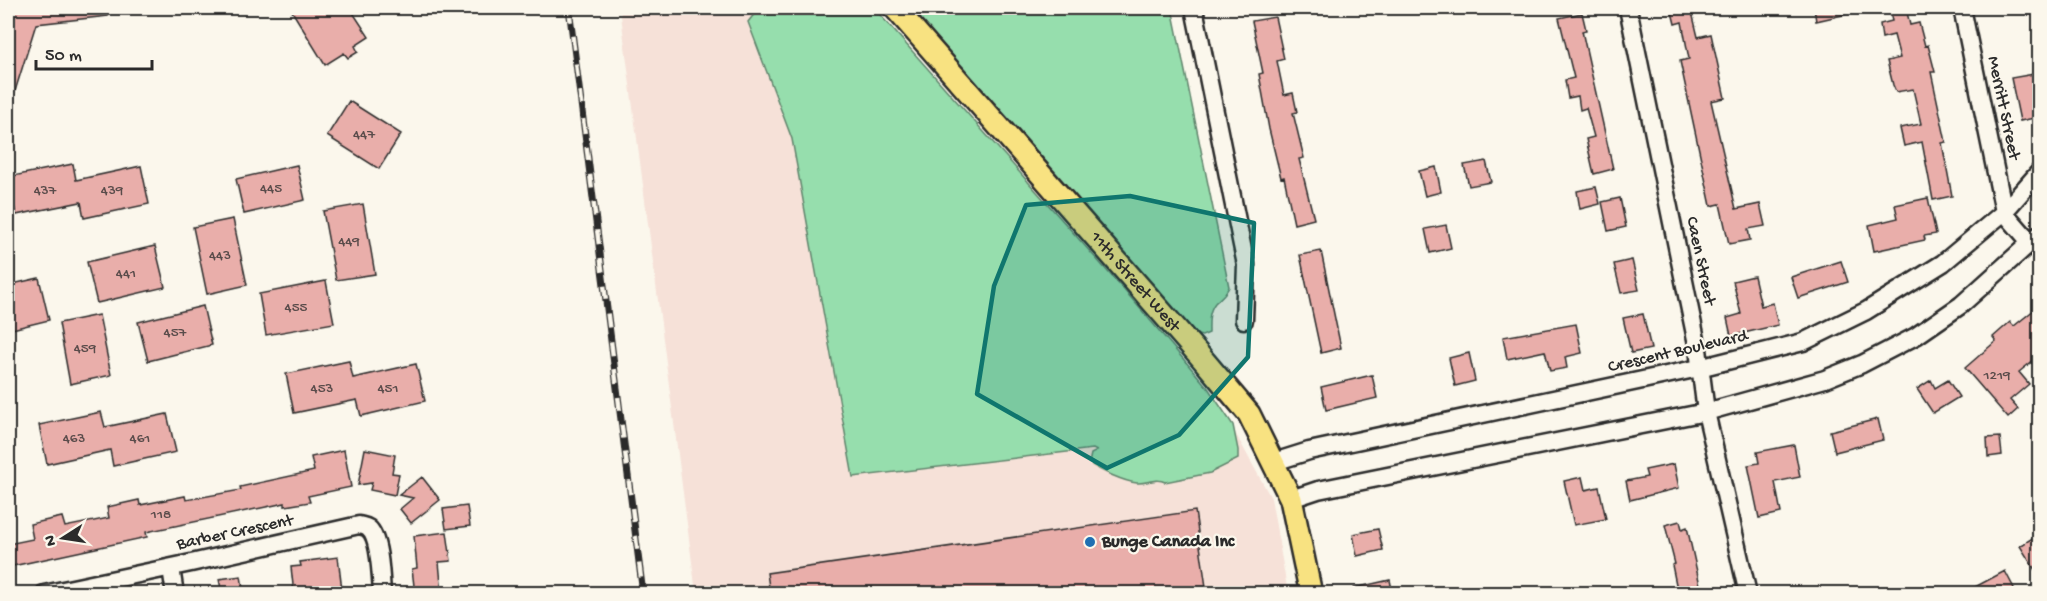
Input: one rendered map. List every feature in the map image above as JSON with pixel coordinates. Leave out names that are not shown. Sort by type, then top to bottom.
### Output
[{"type":"main road","name":"11th Street West","points":[[895,8],[1249,414],[1291,499],[1311,594]]},
{"type":"street","points":[[1194,8],[1246,265],[1244,320]]},
{"type":"street","name":"Caen Street","points":[[1628,8],[1698,349],[1706,412],[1748,594]]},
{"type":"street","name":"Merritt Street","points":[[1962,8],[2004,212],[2035,238]]},
{"type":"street","name":"Crescent Boulevard","points":[[1274,462],[1309,451],[1699,368],[1803,342],[1866,311],[1943,263],[2004,212],[2040,171]]},
{"type":"street","points":[[1291,499],[1329,487],[1706,412],[1825,379],[1862,364],[1916,336],[1961,305],[2035,238]]},
{"type":"street","name":"Barber Crescent","points":[[44,594],[359,525],[368,528],[373,536],[382,594]]},
{"type":"street","points":[[171,568],[175,594]]},
{"type":"highlighted area","points":[[1130,196],[1254,223],[1248,357],[1179,435],[1107,468],[977,394],[994,286],[1026,205]]},
{"type":"shaded area","points":[[620,8],[751,8],[798,139],[1233,429],[1271,498],[1288,593],[696,593]]},
{"type":"green space","points":[[759,8],[874,8],[1208,388],[1233,425],[1238,459],[1210,473],[1165,482],[1158,480],[1144,483],[1126,480],[1089,463],[1091,454],[1097,451],[1093,449],[853,477],[792,139],[748,22]]},
{"type":"green space","points":[[908,8],[1172,8],[1229,287],[1211,310],[1209,333],[1202,336],[1194,334]]},
{"type":"building","points":[[8,8],[108,8],[108,16],[36,24],[10,107],[8,107]]},
{"type":"building","points":[[290,8],[350,8],[369,37],[355,46],[358,52],[348,58],[344,53],[325,65]]},
{"type":"building","points":[[1671,8],[1691,8],[1698,37],[1711,34],[1725,98],[1711,101],[1736,209],[1760,204],[1765,226],[1748,229],[1750,240],[1729,244],[1720,204],[1711,206],[1680,61],[1689,59],[1682,22],[1675,24]]},
{"type":"building","points":[[1814,8],[1852,8],[1852,13],[1816,21]]},
{"type":"building","points":[[1889,8],[1906,8],[1910,25],[1919,23],[1925,46],[1928,45],[1935,72],[1931,72],[1946,142],[1942,143],[1952,196],[1933,200],[1922,142],[1904,146],[1900,128],[1921,124],[1913,89],[1896,92],[1893,85],[1887,61],[1900,58],[1894,35],[1882,38],[1880,24],[1892,21]]},
{"type":"building","points":[[1582,13],[1586,30],[1582,31],[1613,169],[1594,174],[1586,139],[1594,137],[1586,108],[1580,110],[1578,96],[1568,98],[1565,80],[1574,78],[1559,18]]},
{"type":"building","points":[[1275,17],[1284,59],[1277,61],[1284,95],[1293,93],[1297,112],[1293,113],[1304,158],[1299,159],[1314,219],[1294,224],[1284,177],[1281,178],[1269,129],[1259,74],[1263,73],[1252,21]]},
{"type":"building","points":[[2040,73],[2040,105],[2037,105],[2039,117],[2020,121],[2011,78]]},
{"type":"building","points":[[349,101],[401,134],[379,169],[327,136]]},
{"type":"building","points":[[1486,161],[1491,182],[1469,186],[1464,165]]},
{"type":"building","points":[[73,164],[76,180],[141,166],[149,204],[84,218],[81,202],[16,215],[8,177]]},
{"type":"building","points":[[297,165],[305,200],[244,214],[236,179]]},
{"type":"building","points":[[1436,167],[1441,192],[1425,196],[1419,171]]},
{"type":"building","points":[[1596,187],[1600,204],[1580,209],[1577,191]]},
{"type":"building","points":[[1620,198],[1626,227],[1608,231],[1602,202]]},
{"type":"building","points":[[1928,198],[1936,234],[1924,236],[1925,240],[1874,251],[1869,225],[1898,218],[1895,205]]},
{"type":"building","points":[[363,204],[375,274],[336,280],[323,211]]},
{"type":"building","points":[[233,219],[247,285],[207,294],[193,227]]},
{"type":"building","points":[[1446,225],[1451,248],[1430,253],[1425,229]]},
{"type":"building","points":[[155,246],[165,287],[97,303],[87,262]]},
{"type":"building","points":[[1321,251],[1341,348],[1321,353],[1300,255]]},
{"type":"building","points":[[1632,260],[1639,290],[1621,293],[1614,264]]},
{"type":"building","points":[[1841,261],[1848,282],[1798,298],[1791,277]]},
{"type":"building","points":[[1754,276],[1761,306],[1773,303],[1778,325],[1731,336],[1727,318],[1741,314],[1733,281]]},
{"type":"building","points":[[39,278],[49,320],[8,330],[8,285]]},
{"type":"building","points":[[326,281],[334,323],[266,335],[259,294]]},
{"type":"building","points":[[2040,305],[2040,355],[2019,372],[2029,384],[2010,400],[2018,409],[2008,418],[1965,368],[1996,341],[1993,337],[2010,322],[2014,326]]},
{"type":"building","points":[[203,306],[212,345],[148,361],[138,322]]},
{"type":"building","points":[[1643,314],[1651,349],[1631,353],[1623,318]]},
{"type":"building","points":[[99,315],[111,375],[70,384],[59,323]]},
{"type":"building","points":[[1576,324],[1582,353],[1565,357],[1567,368],[1550,371],[1545,351],[1507,359],[1503,337]]},
{"type":"building","points":[[1469,353],[1475,381],[1455,386],[1449,358]]},
{"type":"building","points":[[349,361],[353,378],[416,364],[425,401],[361,416],[357,400],[294,413],[286,374]]},
{"type":"building","points":[[1372,375],[1377,398],[1326,410],[1321,387]]},
{"type":"building","points":[[1931,380],[1935,388],[1948,380],[1959,397],[1933,413],[1917,389]]},
{"type":"building","points":[[101,412],[105,427],[167,414],[176,452],[113,466],[110,450],[47,464],[39,425]]},
{"type":"building","points":[[1878,419],[1883,440],[1835,452],[1830,431]]},
{"type":"building","points":[[2000,437],[2002,455],[1988,457],[1987,438]]},
{"type":"building","points":[[1794,445],[1800,477],[1775,482],[1781,513],[1759,518],[1748,465],[1759,463],[1757,452]]},
{"type":"building","points":[[365,449],[395,455],[392,473],[399,474],[395,495],[370,490],[372,483],[358,485]]},
{"type":"building","points":[[344,450],[351,487],[308,496],[310,502],[285,506],[285,503],[146,532],[147,537],[8,567],[8,544],[33,539],[30,524],[62,517],[65,527],[109,518],[107,507],[139,500],[140,505],[185,496],[186,500],[241,490],[240,487],[314,471],[311,457]]},
{"type":"building","points":[[1674,464],[1679,488],[1630,500],[1626,481],[1647,477],[1645,470]]},
{"type":"building","points":[[422,477],[440,500],[411,523],[400,509],[413,498],[399,495]]},
{"type":"building","points":[[1582,477],[1585,490],[1599,487],[1606,519],[1574,525],[1564,481]]},
{"type":"building","points":[[467,506],[470,526],[446,529],[443,509]]},
{"type":"building","name":"Bunge Canada Inc","points":[[1195,511],[1207,594],[770,594],[767,573]]},
{"type":"building","points":[[1680,521],[1682,529],[1687,527],[1702,594],[1678,594],[1672,565],[1675,564],[1665,525]]},
{"type":"building","points":[[1378,529],[1383,550],[1357,556],[1353,534]]},
{"type":"building","points":[[447,532],[451,561],[439,562],[442,594],[415,594],[412,569],[417,568],[414,536]]},
{"type":"building","points":[[2034,537],[2040,546],[2040,578],[2020,546]]},
{"type":"building","points":[[338,557],[342,590],[294,594],[291,567],[301,566],[300,562]]},
{"type":"building","points":[[2005,571],[2017,594],[1962,594]]},
{"type":"building","points":[[241,576],[244,594],[222,594],[219,579]]},
{"type":"building","points":[[1390,580],[1393,594],[1354,594],[1354,588]]},
{"type":"railway","points":[[569,8],[643,594]]},
{"type":"place","name":"Bunge Canada Inc","points":[[1090,542]]}]
